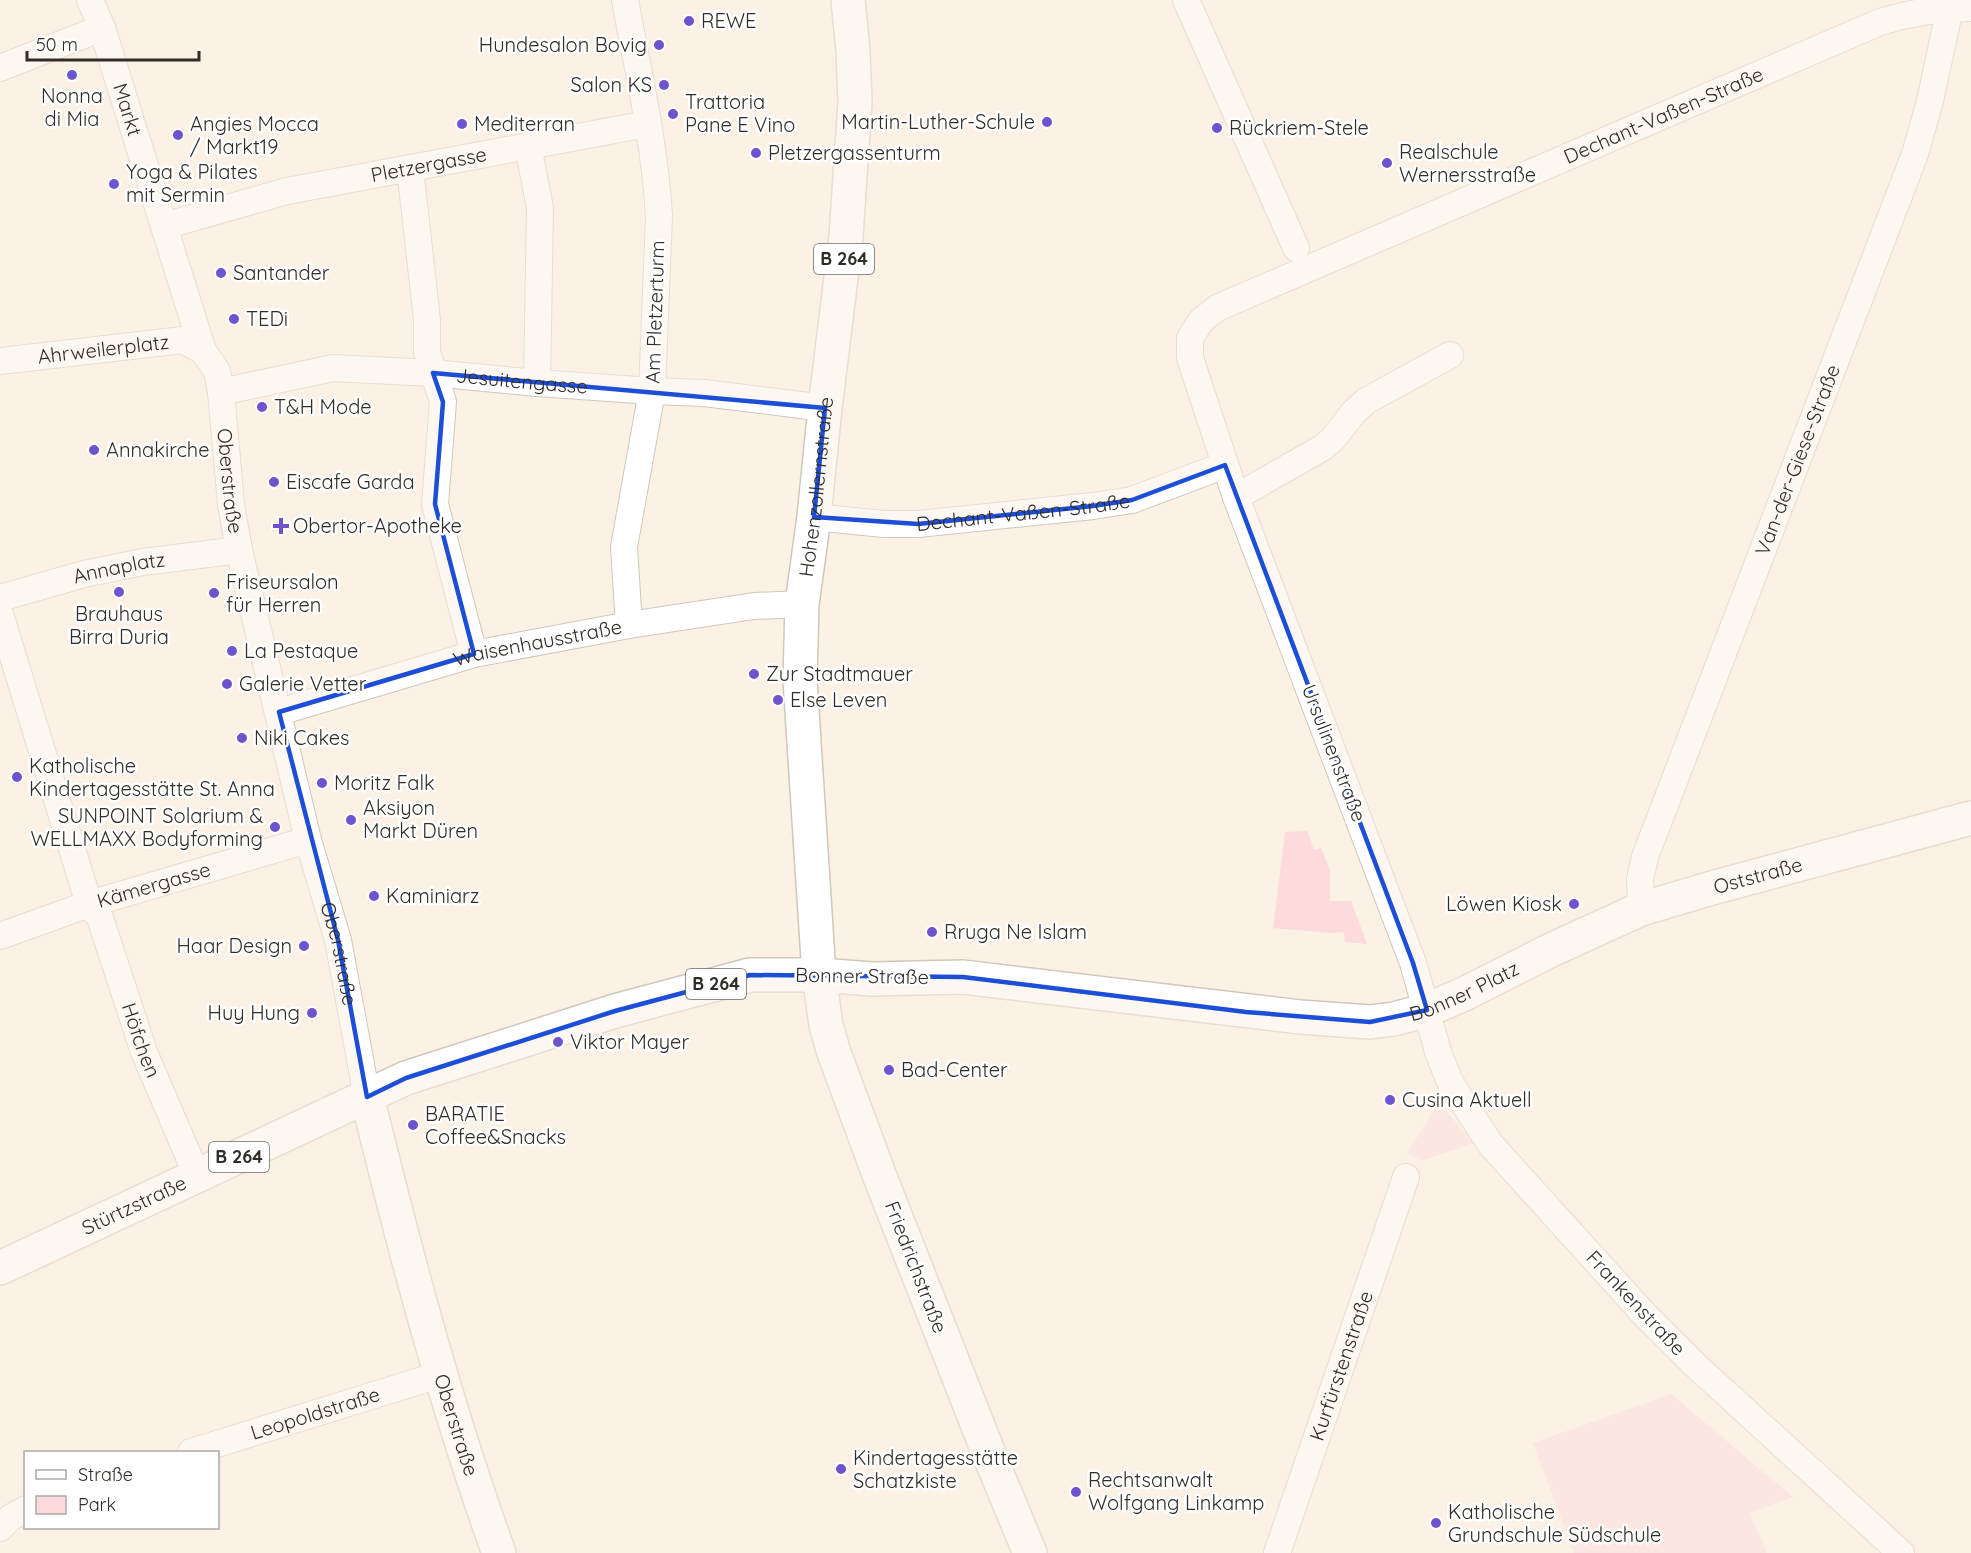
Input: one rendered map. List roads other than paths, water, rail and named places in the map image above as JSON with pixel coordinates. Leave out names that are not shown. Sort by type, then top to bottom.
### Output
[{"type":"main road","name":"Hohenzollernstraße","points":[[819,975],[800,680],[802,604],[846,237],[855,112],[853,51],[848,0]]},
{"type":"main road","name":"Oststraße","points":[[1551,950],[1641,909],[1971,818]]},
{"type":"main road","name":"Bonner Platz","points":[[1375,1022],[1427,1011],[1476,989],[1551,950]]},
{"type":"main road","name":"Bonner Straße","points":[[367,1097],[406,1078],[615,1011],[750,975],[819,975],[872,979],[963,977],[1246,1012],[1375,1022]]},
{"type":"main road","name":"Friedrichstraße","points":[[819,975],[826,1025],[833,1050],[902,1232],[1030,1553]]},
{"type":"main road","name":"Stürtzstraße","points":[[0,1268],[367,1097]]},
{"type":"main road","name":"Oberstraße","points":[[367,1097],[428,1332],[477,1494],[499,1553]]},
{"type":"street","name":"Markt","points":[[90,0],[102,28],[203,351]]},
{"type":"street","name":"Am Pletzerturm","points":[[625,0],[647,124],[658,194],[659,216],[652,391],[624,548],[629,625]]},
{"type":"street","points":[[1186,0],[1296,248]]},
{"type":"street","name":"Dechant-Vaßen-Straße","points":[[1201,321],[1217,308],[1285,278],[1880,22],[1902,15],[1960,8]]},
{"type":"street","name":"Van-der-Giese-Straße","points":[[1641,909],[1640,879],[1645,857],[1915,154],[1960,8]]},
{"type":"street","points":[[0,68],[102,28]]},
{"type":"street","name":"Pletzergasse","points":[[164,225],[287,191],[647,124]]},
{"type":"street","points":[[528,146],[540,208],[537,383]]},
{"type":"street","points":[[410,168],[427,320],[427,352],[443,402],[435,504],[474,654]]},
{"type":"street","name":"Ursulinenstraße","points":[[1201,321],[1190,339],[1190,358],[1225,465],[1417,974],[1427,1011]]},
{"type":"street","name":"Ahrweilerplatz","points":[[0,361],[183,340],[203,351]]},
{"type":"street","name":"Oberstraße","points":[[203,351],[217,371],[231,504],[239,550],[308,840],[338,940],[367,1097]]},
{"type":"street","points":[[1236,497],[1322,448],[1333,439],[1353,413],[1366,401],[1450,355]]},
{"type":"street","name":"Jesuitengasse","points":[[221,392],[333,368],[704,393],[825,408]]},
{"type":"street","name":"Dechant-Vaßen-Straße","points":[[814,517],[884,524],[918,524],[1093,506],[1132,500],[1225,465]]},
{"type":"street","name":"Annaplatz","points":[[0,598],[84,574],[133,564],[239,550]]},
{"type":"street","name":"Waisenhausstraße","points":[[279,712],[474,654],[629,625],[754,606],[802,604]]},
{"type":"street","name":"Höfchen","points":[[0,614],[89,904],[100,918],[144,1052],[197,1176]]},
{"type":"street","name":"Kämergasse","points":[[0,936],[89,904],[308,840]]},
{"type":"street","name":"Frankenstraße","points":[[1427,1011],[1439,1055],[1451,1084],[1491,1145],[1644,1314],[1694,1364],[1900,1553]]},
{"type":"street","name":"Kurfürstenstraße","points":[[1277,1553],[1406,1177]]},
{"type":"street","name":"Leopoldstraße","points":[[194,1451],[442,1374]]},
{"type":"street","points":[[0,1528],[10,1518],[24,1510]]},
{"type":"place","name":"REWE","points":[[689,21]]},
{"type":"place","name":"Hundesalon Bovig","points":[[659,45]]},
{"type":"place","name":"Nonna di Mia","points":[[72,75]]},
{"type":"place","name":"Salon KS","points":[[664,85]]},
{"type":"place","name":"Trattoria Pane E Vino","points":[[673,114]]},
{"type":"place","name":"Martin-Luther-Schule","points":[[1047,122]]},
{"type":"place","name":"Mediterran","points":[[462,124]]},
{"type":"place","name":"Rückriem-Stele","points":[[1217,128]]},
{"type":"place","name":"Angies Mocca / Markt19","points":[[178,135]]},
{"type":"place","name":"Pletzergassenturm","points":[[756,153]]},
{"type":"place","name":"Realschule Wernersstraße","points":[[1387,163]]},
{"type":"place","name":"Yoga & Pilates mit Sermin","points":[[114,184]]},
{"type":"place","name":"Santander","points":[[221,273]]},
{"type":"place","name":"TEDi","points":[[234,319]]},
{"type":"place","name":"T&H Mode","points":[[262,407]]},
{"type":"place","name":"Annakirche","points":[[94,450]]},
{"type":"place","name":"Eiscafe Garda","points":[[274,482]]},
{"type":"place","name":"Obertor-Apotheke","points":[[281,526]]},
{"type":"place","name":"Brauhaus Birra Duria","points":[[119,592]]},
{"type":"place","name":"Friseursalon für Herren","points":[[214,593]]},
{"type":"place","name":"La Pestaque","points":[[232,651]]},
{"type":"place","name":"Zur Stadtmauer","points":[[754,674]]},
{"type":"place","name":"Galerie Vetter","points":[[227,684]]},
{"type":"place","name":"Else Leven","points":[[778,700]]},
{"type":"place","name":"Niki Cakes","points":[[242,738]]},
{"type":"place","name":"Katholische Kindertagesstätte St. Anna","points":[[17,777]]},
{"type":"place","name":"Moritz Falk","points":[[322,783]]},
{"type":"place","name":"Aksiyon Markt Düren","points":[[351,820]]},
{"type":"place","name":"SUNPOINT Solarium & WELLMAXX Bodyforming","points":[[275,827]]},
{"type":"place","name":"Kaminiarz","points":[[374,896]]},
{"type":"place","name":"Löwen Kiosk","points":[[1574,904]]},
{"type":"place","name":"Rruga Ne Islam","points":[[932,932]]},
{"type":"place","name":"Haar Design","points":[[304,946]]},
{"type":"place","name":"Huy Hung","points":[[312,1013]]},
{"type":"place","name":"Viktor Mayer","points":[[558,1042]]},
{"type":"place","name":"Bad-Center","points":[[889,1070]]},
{"type":"place","name":"Cusina Aktuell","points":[[1390,1100]]},
{"type":"place","name":"BARATIE Coffee&Snacks","points":[[413,1125]]},
{"type":"place","name":"Kindertagesstätte Schatzkiste","points":[[841,1469]]},
{"type":"place","name":"Rechtsanwalt Wolfgang Linkamp","points":[[1076,1492]]},
{"type":"place","name":"Katholische Grundschule Südschule","points":[[1436,1523]]}]
